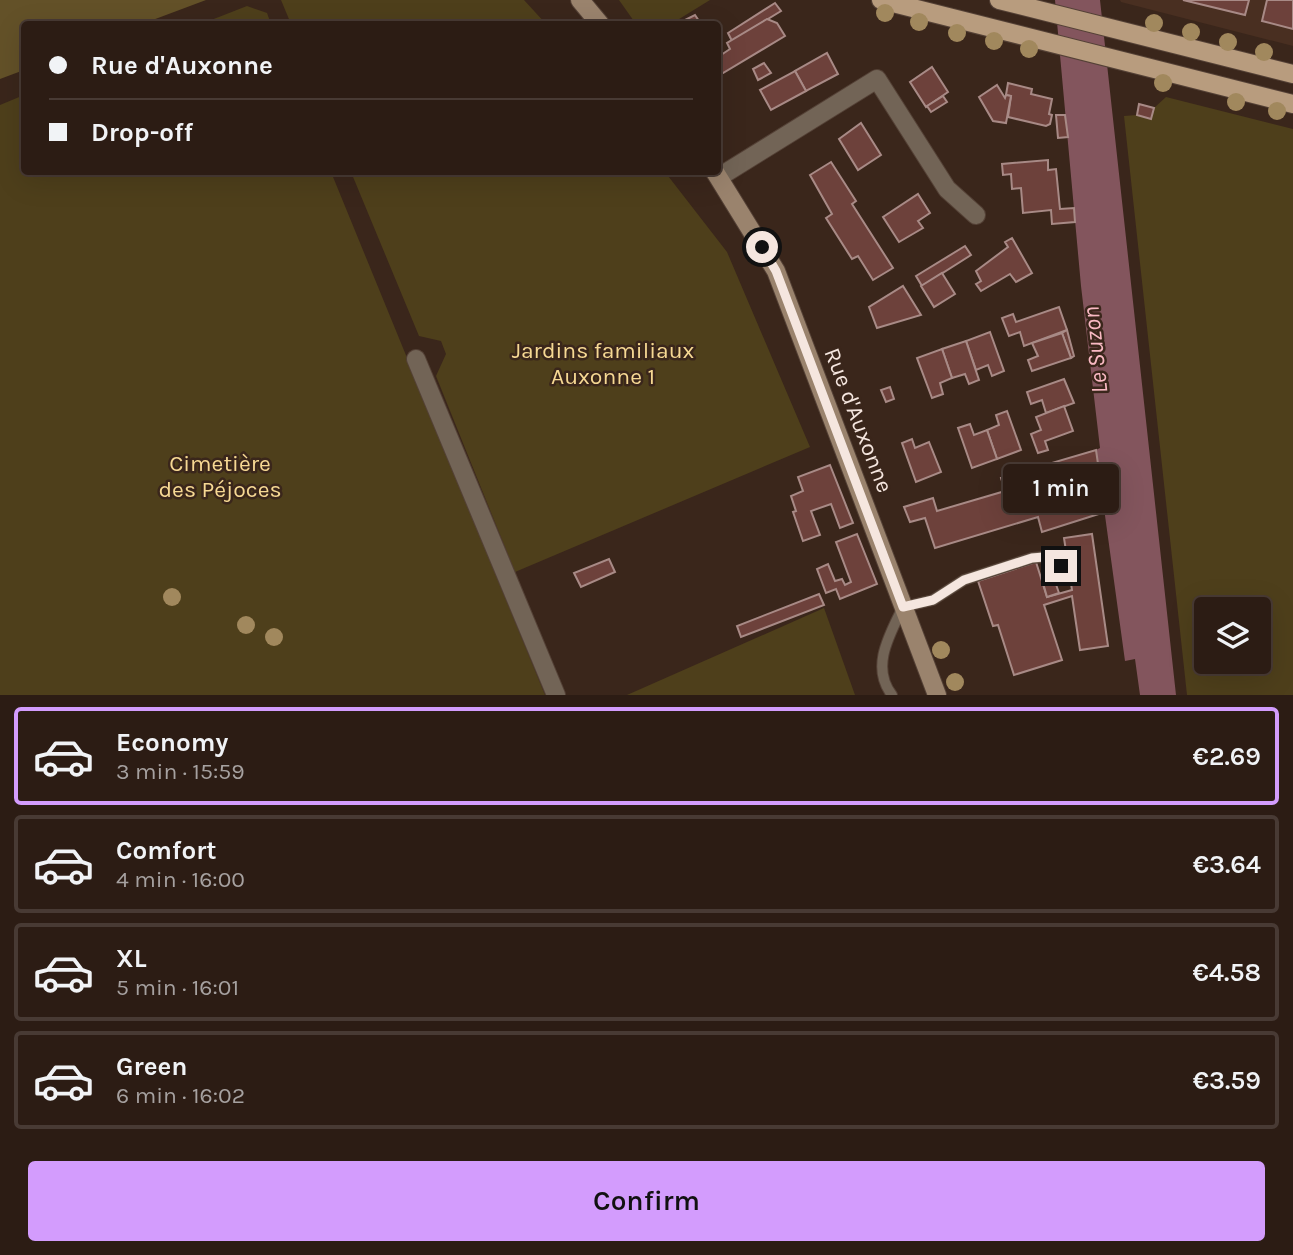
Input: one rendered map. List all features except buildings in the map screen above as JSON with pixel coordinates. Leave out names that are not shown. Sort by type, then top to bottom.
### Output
[{"type":"main road","points":[[580,0],[596,21]]},
{"type":"main road","points":[[592,0],[597,21]]},
{"type":"main road","points":[[881,0],[1293,104]]},
{"type":"main road","points":[[999,0],[1024,3],[1048,12],[1293,75]]},
{"type":"main road","name":"Rue d'Auxonne","points":[[718,175],[776,271],[937,695]]},
{"type":"street","points":[[721,172],[877,79],[947,189],[976,215]]},
{"type":"street","points":[[416,359],[556,695]]},
{"type":"lane","points":[[892,695],[882,671],[883,649],[903,607],[933,600],[964,580],[1032,558],[1055,556],[1061,566]]},
{"type":"shaded area","points":[[0,0],[206,0],[150,21],[21,21],[21,71],[0,79]]},
{"type":"shaded area","points":[[1120,0],[1293,0],[1293,46],[1121,2]]},
{"type":"green space","points":[[281,0],[524,0],[543,21],[290,21]]},
{"type":"green space","points":[[619,0],[710,0],[676,21],[634,21]]},
{"type":"green space","points":[[247,6],[267,13],[270,21],[209,21]]},
{"type":"green space","name":"Cimetière des Péjoces","points":[[21,96],[21,175],[332,175],[545,695],[0,695],[0,105]]},
{"type":"green space","points":[[1166,97],[1293,129],[1293,695],[1187,695],[1124,116],[1137,115],[1151,119],[1154,108]]},
{"type":"green space","name":"Jardins familiaux Auxonne 1","points":[[352,175],[667,175],[727,252],[810,447],[515,572],[436,376],[446,354],[441,341],[419,336]]},
{"type":"green space","points":[[824,608],[855,695],[627,695]]},
{"type":"water","name":"Le Suzon","points":[[1055,0],[1100,0],[1176,695],[1140,695],[1135,659],[1125,661],[1096,450],[1100,448],[1081,286]]},
{"type":"route","points":[[762,247],[776,271],[903,607],[933,600],[964,580],[1032,558],[1055,556],[1061,566]]}]
